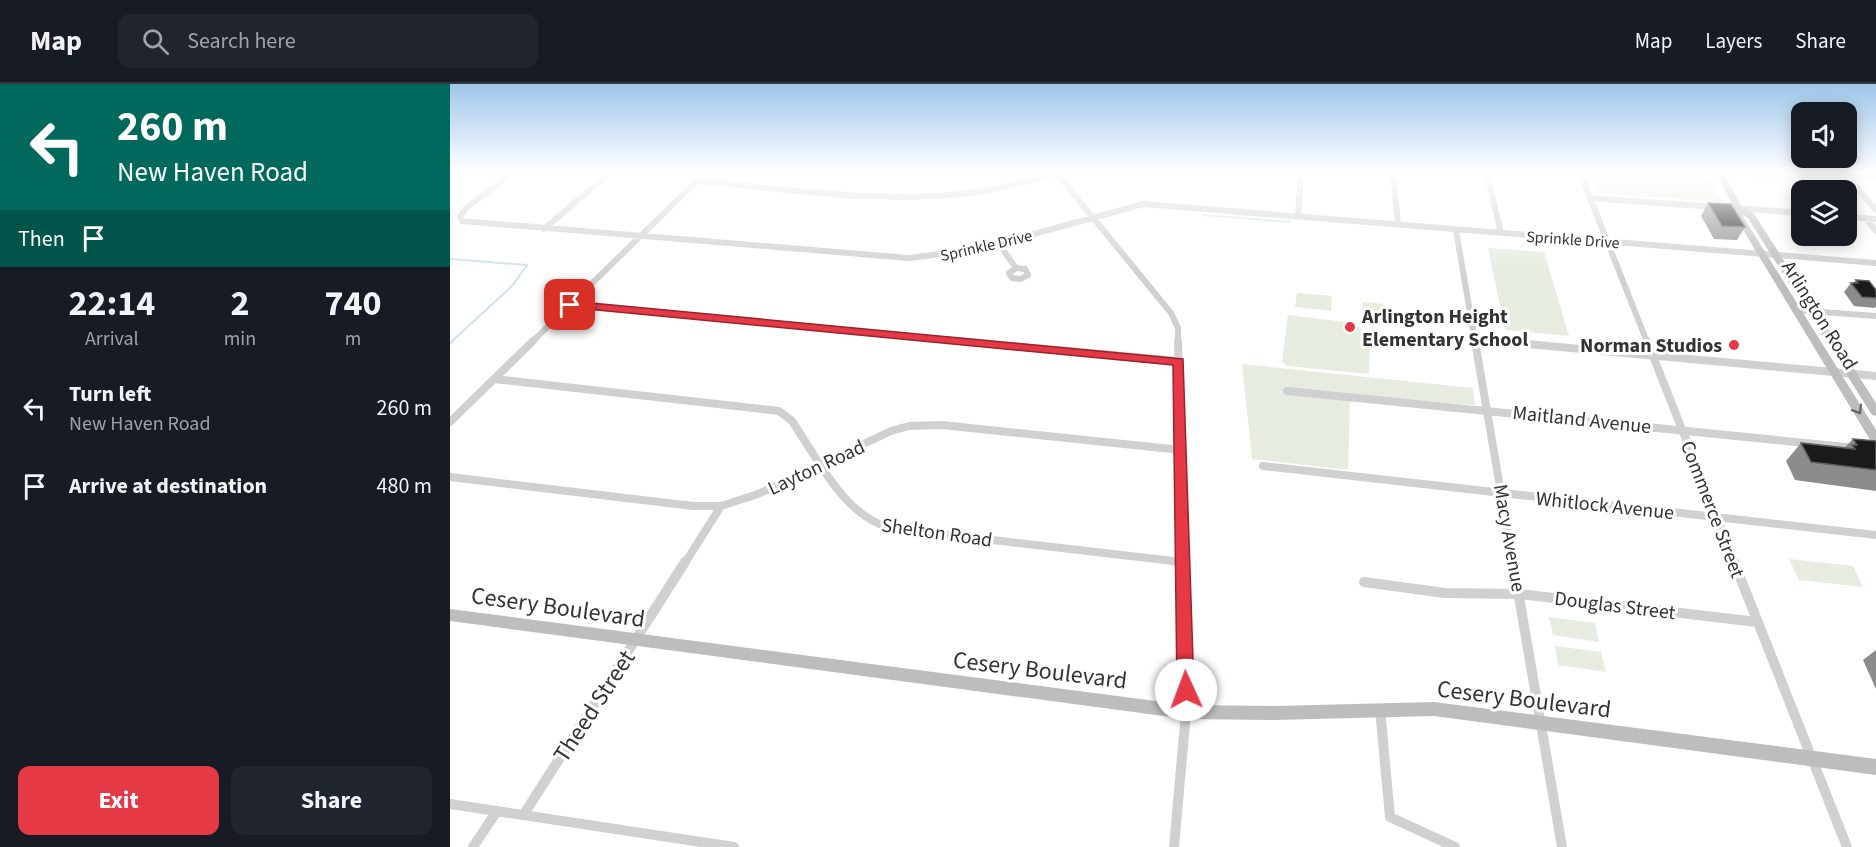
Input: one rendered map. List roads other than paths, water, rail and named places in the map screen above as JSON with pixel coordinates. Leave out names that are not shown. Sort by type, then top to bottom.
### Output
[{"type":"main road","name":"Arlington Road","points":[[1737,206],[1751,216],[1876,412]]},
{"type":"main road","name":"Arlington Road","points":[[1739,209],[1738,215],[1876,440]]},
{"type":"main road","name":"Cesery Boulevard","points":[[450,615],[1186,712],[1275,713],[1434,709],[1876,767]]},
{"type":"street","points":[[460,218],[469,206]]},
{"type":"street","points":[[544,229],[571,206]]},
{"type":"street","points":[[450,422],[672,206]]},
{"type":"street","points":[[1085,206],[1176,319],[1179,361],[1186,712],[1174,847]]},
{"type":"street","name":"Sprinkle Drive","points":[[460,218],[462,221],[472,223],[898,258],[952,255],[1095,219],[1138,206]]},
{"type":"street","name":"Sprinkle Drive","points":[[1164,206],[1761,253]]},
{"type":"street","points":[[1298,216],[1299,206]]},
{"type":"street","points":[[1396,206],[1398,225]]},
{"type":"street","points":[[1494,206],[1501,233]]},
{"type":"street","name":"Commerce Street","points":[[1592,206],[1847,847]]},
{"type":"street","points":[[1693,206],[1791,212]]},
{"type":"street","points":[[1857,218],[1876,219]]},
{"type":"street","points":[[1865,218],[1876,231]]},
{"type":"street","name":"Macy Avenue","points":[[1456,230],[1562,847]]},
{"type":"street","points":[[999,244],[1016,268]]},
{"type":"street","points":[[1761,253],[1876,263]]},
{"type":"street","points":[[570,305],[1179,361]]},
{"type":"street","points":[[1795,310],[1876,316]]},
{"type":"street","points":[[1476,339],[1876,376]]},
{"type":"street","name":"Shelton Road","points":[[494,379],[779,411],[792,421],[851,507],[875,524],[890,528],[1182,562]]},
{"type":"street","name":"Maitland Avenue","points":[[1287,391],[1487,409],[1876,450]]},
{"type":"street","name":"Layton Road","points":[[450,477],[693,506],[721,506],[758,494],[891,431],[926,424],[1181,450]]},
{"type":"street","name":"Whitlock Avenue","points":[[1263,466],[1876,535]]},
{"type":"street","name":"Theed Street","points":[[524,814],[721,506]]},
{"type":"street","name":"Douglas Street","points":[[1364,582],[1445,593],[1520,594],[1757,622]]},
{"type":"street","points":[[1380,710],[1390,817],[1455,847]]},
{"type":"street","points":[[450,804],[524,814],[673,842],[734,847]]},
{"type":"street","points":[[473,847],[497,811]]},
{"type":"waterway","points":[[1203,215],[1289,222]]},
{"type":"waterway","points":[[450,259],[527,265],[512,286],[451,342]]},
{"type":"place","name":"Arlington Height Elementary School","points":[[1350,327]]},
{"type":"place","name":"Norman Studios","points":[[1734,345]]}]
